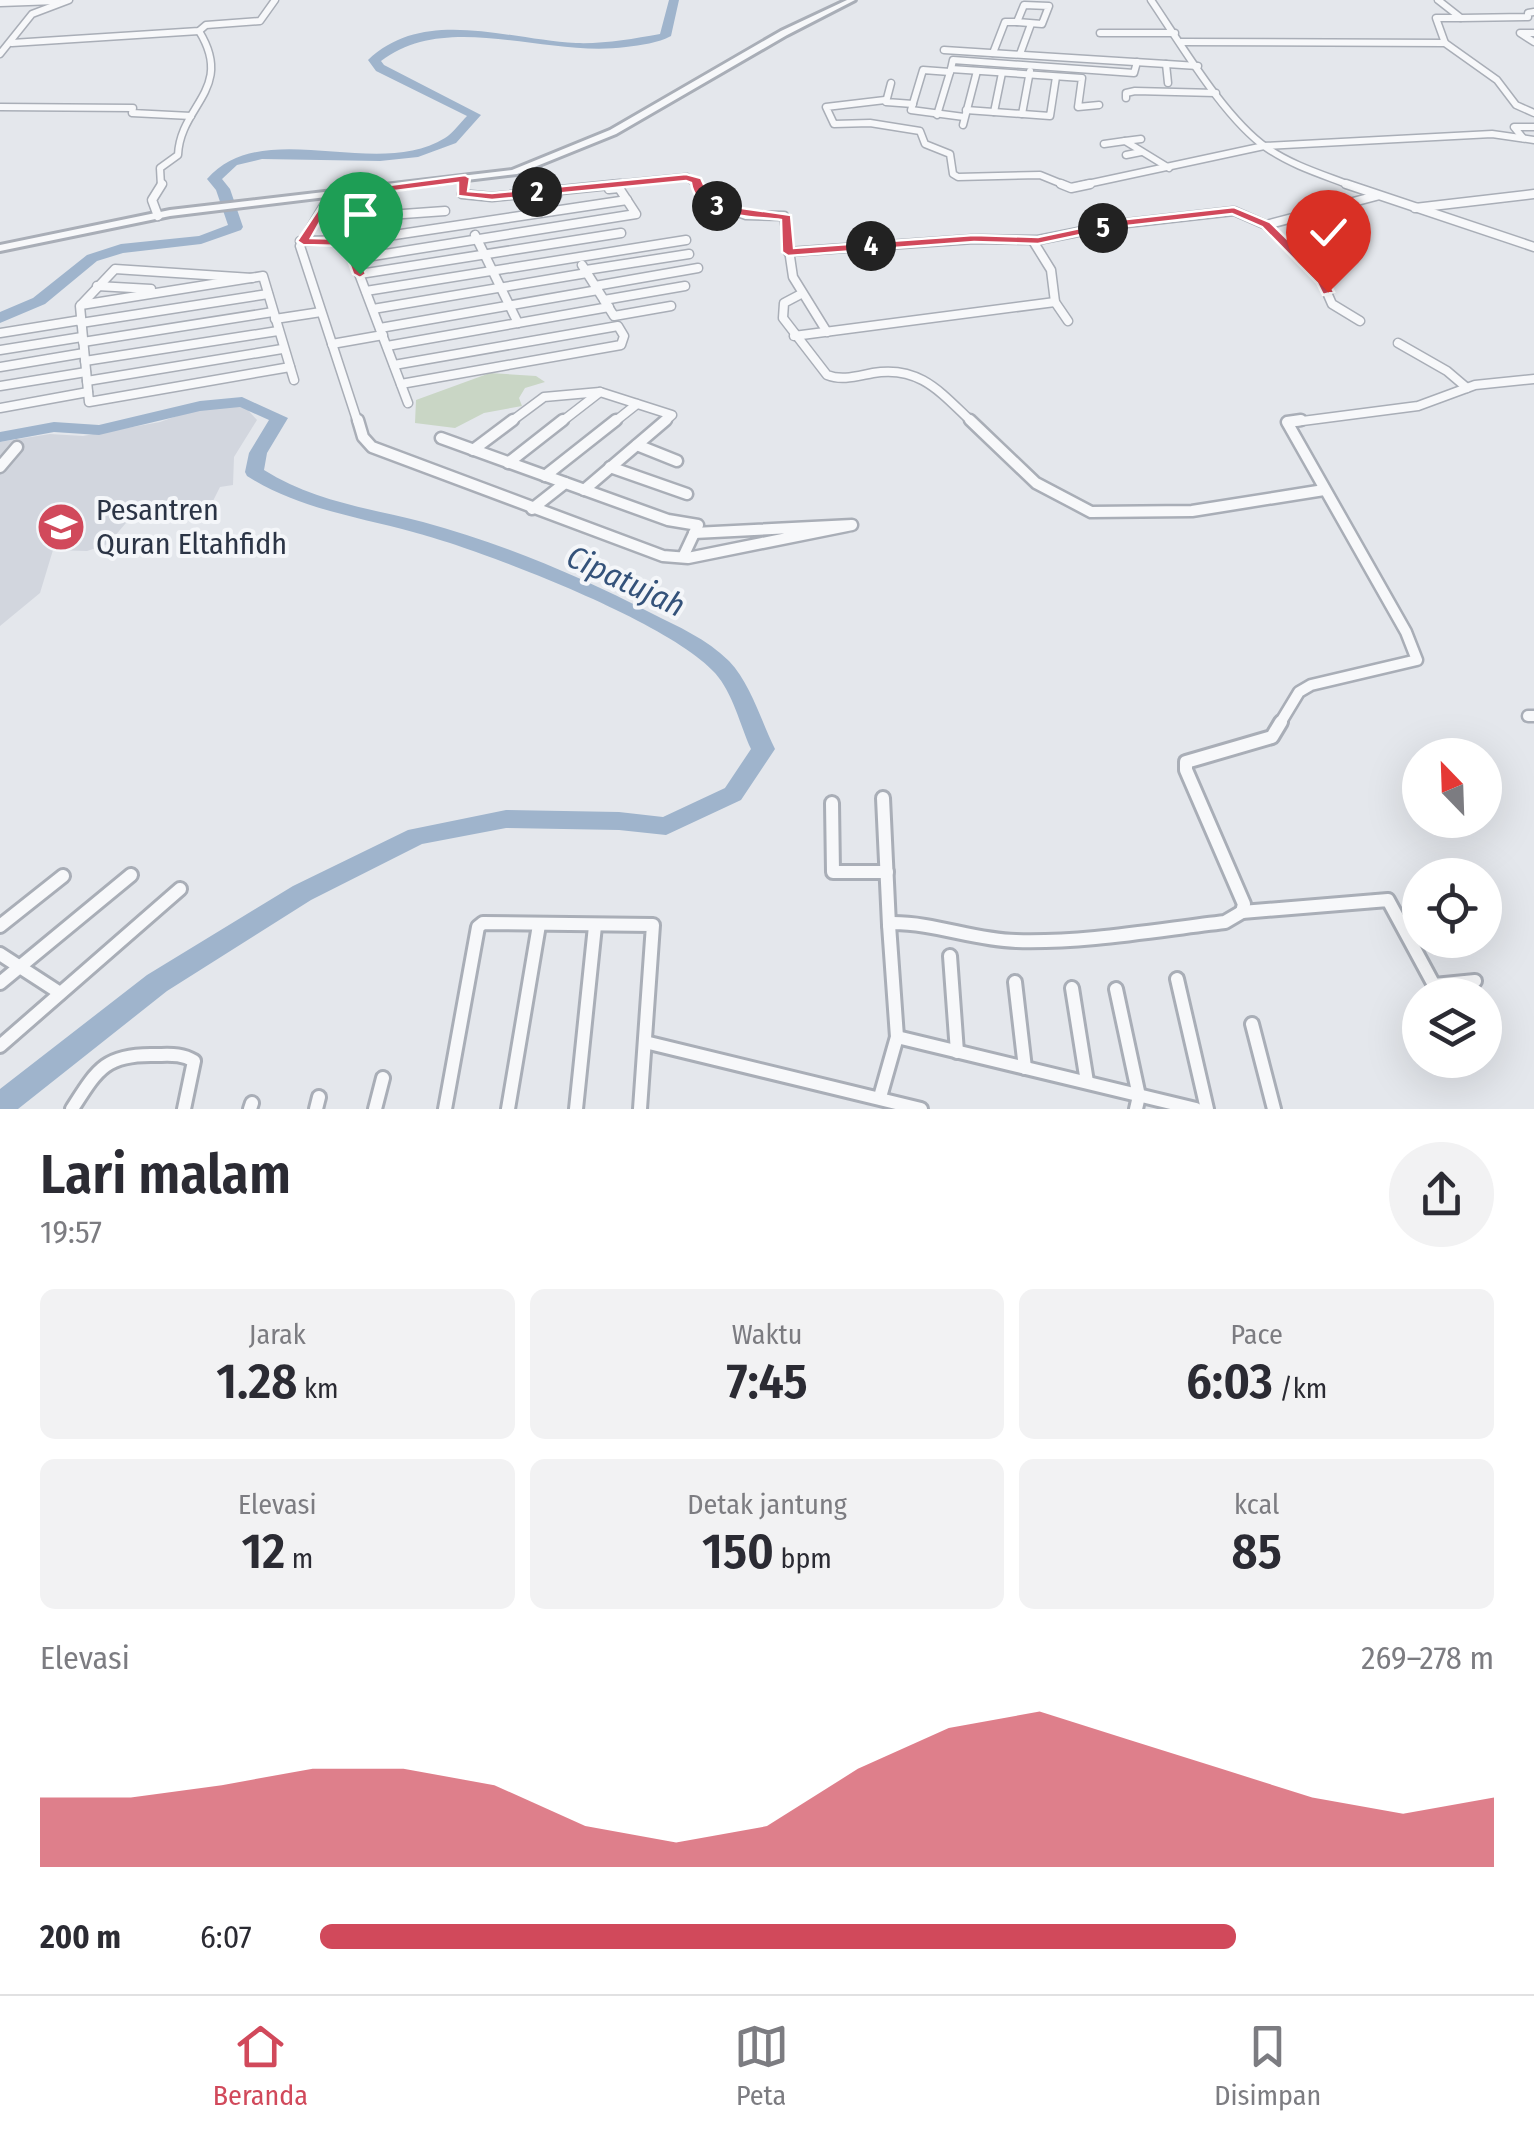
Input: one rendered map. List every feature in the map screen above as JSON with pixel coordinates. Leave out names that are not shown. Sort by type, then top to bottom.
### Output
[{"type":"street","points":[[0,3],[68,0]]},
{"type":"street","points":[[0,54],[32,14],[68,0]]},
{"type":"street","points":[[12,43],[199,32],[206,24],[260,21],[275,0]]},
{"type":"street","points":[[0,248],[216,207],[514,172],[613,132],[784,33],[852,0]]},
{"type":"street","points":[[1152,0],[1216,92],[1264,146],[1295,164],[1377,196],[1534,247]]},
{"type":"street","points":[[1438,0],[1461,18]]},
{"type":"street","points":[[993,52],[1005,22],[1042,24],[1049,6],[1024,5],[1017,22]]},
{"type":"street","points":[[1445,43],[1436,18],[1528,17],[1528,13],[1534,12]]},
{"type":"street","points":[[1020,54],[1031,24]]},
{"type":"street","points":[[158,216],[152,200],[162,185],[160,168],[178,155],[179,134],[204,100],[212,56],[199,32]]},
{"type":"street","points":[[1100,33],[1175,34]]},
{"type":"street","points":[[1532,42],[1520,33],[1534,33]]},
{"type":"street","points":[[1181,42],[1445,43],[1496,78],[1516,105],[1534,112]]},
{"type":"street","points":[[1532,42],[1523,42],[1534,53]]},
{"type":"street","points":[[944,50],[1198,66]]},
{"type":"street","points":[[1022,114],[1031,55]]},
{"type":"street","points":[[937,115],[953,60],[1030,70],[1134,73],[1137,62]]},
{"type":"street","points":[[1166,64],[1168,83]]},
{"type":"street","points":[[1056,77],[1050,116],[994,112],[964,117],[913,112],[922,70],[1030,70],[1082,78],[1078,108],[1100,105]]},
{"type":"street","points":[[964,117],[977,71]]},
{"type":"street","points":[[994,112],[1002,73]]},
{"type":"street","points":[[885,100],[891,83]]},
{"type":"street","points":[[1126,98],[1126,93],[1135,92],[1216,92]]},
{"type":"street","points":[[913,104],[885,100],[826,107],[834,124],[870,123],[920,131],[925,144],[950,154],[953,174],[965,179],[1040,176],[1072,188],[1264,146],[1485,134],[1534,140]]},
{"type":"street","points":[[0,107],[133,108],[132,112],[190,116]]},
{"type":"street","points":[[1523,138],[1514,126],[1534,127]]},
{"type":"street","points":[[1104,144],[1141,138]]},
{"type":"street","points":[[1125,141],[1169,168]]},
{"type":"street","points":[[1126,155],[1141,152]]},
{"type":"street","points":[[465,178],[462,194],[492,197],[627,181],[692,178],[706,201],[725,210],[786,217],[788,252],[802,294],[827,332]]},
{"type":"street","points":[[354,259],[636,214],[619,188],[544,198],[552,211]]},
{"type":"street","points":[[1414,208],[1534,194]]},
{"type":"street","points":[[1266,224],[1377,196]]},
{"type":"street","points":[[325,197],[300,246],[362,438],[372,447],[642,551],[683,558],[852,525],[694,533]]},
{"type":"street","points":[[303,241],[347,242],[364,236],[627,200]]},
{"type":"street","points":[[788,252],[974,239],[1033,241],[1118,224],[1230,210],[1266,224],[1322,281],[1332,304],[1360,321]]},
{"type":"street","points":[[364,236],[376,214],[445,211]]},
{"type":"street","points":[[620,234],[627,216]]},
{"type":"street","points":[[470,224],[518,323]]},
{"type":"street","points":[[620,234],[630,249]]},
{"type":"street","points":[[360,274],[620,234]]},
{"type":"street","points":[[366,291],[686,240]]},
{"type":"street","points":[[1033,241],[1051,270],[1055,302],[1068,321]]},
{"type":"street","points":[[347,242],[408,403]]},
{"type":"street","points":[[373,309],[585,269],[689,254]]},
{"type":"street","points":[[85,368],[80,306],[116,268],[252,278]]},
{"type":"street","points":[[384,336],[508,305],[698,268]]},
{"type":"street","points":[[585,269],[614,316],[671,306]]},
{"type":"street","points":[[80,306],[263,276],[294,380]]},
{"type":"street","points":[[97,286],[172,291]]},
{"type":"street","points":[[332,344],[518,323],[685,286]]},
{"type":"street","points":[[0,334],[268,294]]},
{"type":"street","points":[[802,294],[782,309],[794,336],[832,378],[896,369],[914,374],[940,392],[1036,483],[1091,512],[1192,510],[1324,490]]},
{"type":"street","points":[[794,336],[1055,302]]},
{"type":"street","points":[[0,408],[85,368],[274,316],[322,312]]},
{"type":"street","points":[[394,365],[618,326],[624,336],[621,345],[402,384]]},
{"type":"street","points":[[0,386],[278,331]]},
{"type":"street","points":[[1398,343],[1468,388]]},
{"type":"street","points":[[0,350],[85,368],[282,349]]},
{"type":"street","points":[[0,367],[290,367]]},
{"type":"street","points":[[1242,912],[1244,904],[1186,770],[1186,762],[1272,737],[1299,692],[1311,685],[1417,660],[1406,632],[1287,426],[1290,419],[1409,408],[1468,388],[1534,379]]},
{"type":"street","points":[[508,463],[600,392]]},
{"type":"street","points":[[473,450],[544,397],[600,392],[672,415],[584,490]]},
{"type":"street","points":[[545,476],[636,404]]},
{"type":"street","points":[[440,438],[668,520],[698,525],[683,558]]},
{"type":"street","points":[[637,445],[677,461]]},
{"type":"street","points":[[0,467],[18,448]]},
{"type":"street","points":[[610,468],[687,494]]},
{"type":"street","points":[[532,509],[565,483]]},
{"type":"street","points":[[729,531],[767,542]]},
{"type":"street","points":[[880,1097],[897,1037],[883,798]]},
{"type":"street","points":[[832,803],[833,872],[887,872]]},
{"type":"street","points":[[0,983],[131,875]]},
{"type":"street","points":[[0,926],[63,876]]},
{"type":"street","points":[[0,1046],[180,889]]},
{"type":"street","points":[[890,925],[920,924],[993,939],[1048,940],[1225,922],[1242,912],[1388,900],[1402,920]]},
{"type":"street","points":[[445,1109],[479,925],[654,927],[640,1109]]},
{"type":"street","points":[[508,1109],[539,925]]},
{"type":"street","points":[[576,1109],[596,926]]},
{"type":"street","points":[[0,954],[60,994]]},
{"type":"street","points":[[950,956],[956,1052]]},
{"type":"street","points":[[1177,979],[1208,1109]]},
{"type":"street","points":[[1015,982],[1026,1068]]},
{"type":"street","points":[[1072,988],[1087,1082]]},
{"type":"street","points":[[1116,988],[1138,1102]]},
{"type":"street","points":[[1252,1024],[1274,1109]]},
{"type":"street","points":[[897,1037],[1087,1082],[1138,1102],[1196,1109]]},
{"type":"street","points":[[645,1042],[921,1109]]},
{"type":"street","points":[[72,1109],[100,1065],[111,1057],[184,1055],[194,1062],[184,1109]]},
{"type":"street","points":[[376,1109],[383,1078]]},
{"type":"shaded area","name":"Pesantren Quran Eltahfidh","points":[[208,405],[246,408],[257,420],[234,457],[233,485],[220,487],[209,509],[137,510],[108,544],[87,551],[53,550],[40,593],[0,626],[0,442],[50,434],[83,436],[160,422]]},
{"type":"green space","points":[[490,373],[536,376],[545,382],[525,388],[519,398],[522,406],[484,413],[455,428],[415,423],[416,400]]},
{"type":"waterway","name":"Cipatujah","points":[[0,318],[39,301],[92,258],[121,249],[201,240],[236,227],[223,189],[214,179],[232,162],[262,155],[380,157],[418,153],[451,140],[475,115],[380,68],[374,60],[394,45],[417,36],[443,33],[574,46],[631,43],[665,36],[674,0]]},
{"type":"waterway","name":"Cipatujah","points":[[0,437],[54,427],[99,430],[200,406],[242,402],[279,418],[258,453],[254,472],[313,501],[418,527],[484,549],[579,587],[669,630],[722,667],[763,749],[733,794],[666,826],[506,819],[417,836],[302,893],[157,983],[0,1106]]},
{"type":"place","name":"Pesantren Quran Eltahfidh","points":[[61,527]]},
{"type":"route","points":[[360,274],[347,242],[303,241],[329,196],[465,178],[462,194],[492,197],[627,181],[692,178],[706,201],[725,210],[786,217],[788,252],[974,239],[1038,240],[1118,224],[1234,210],[1266,224],[1328,292]]}]
